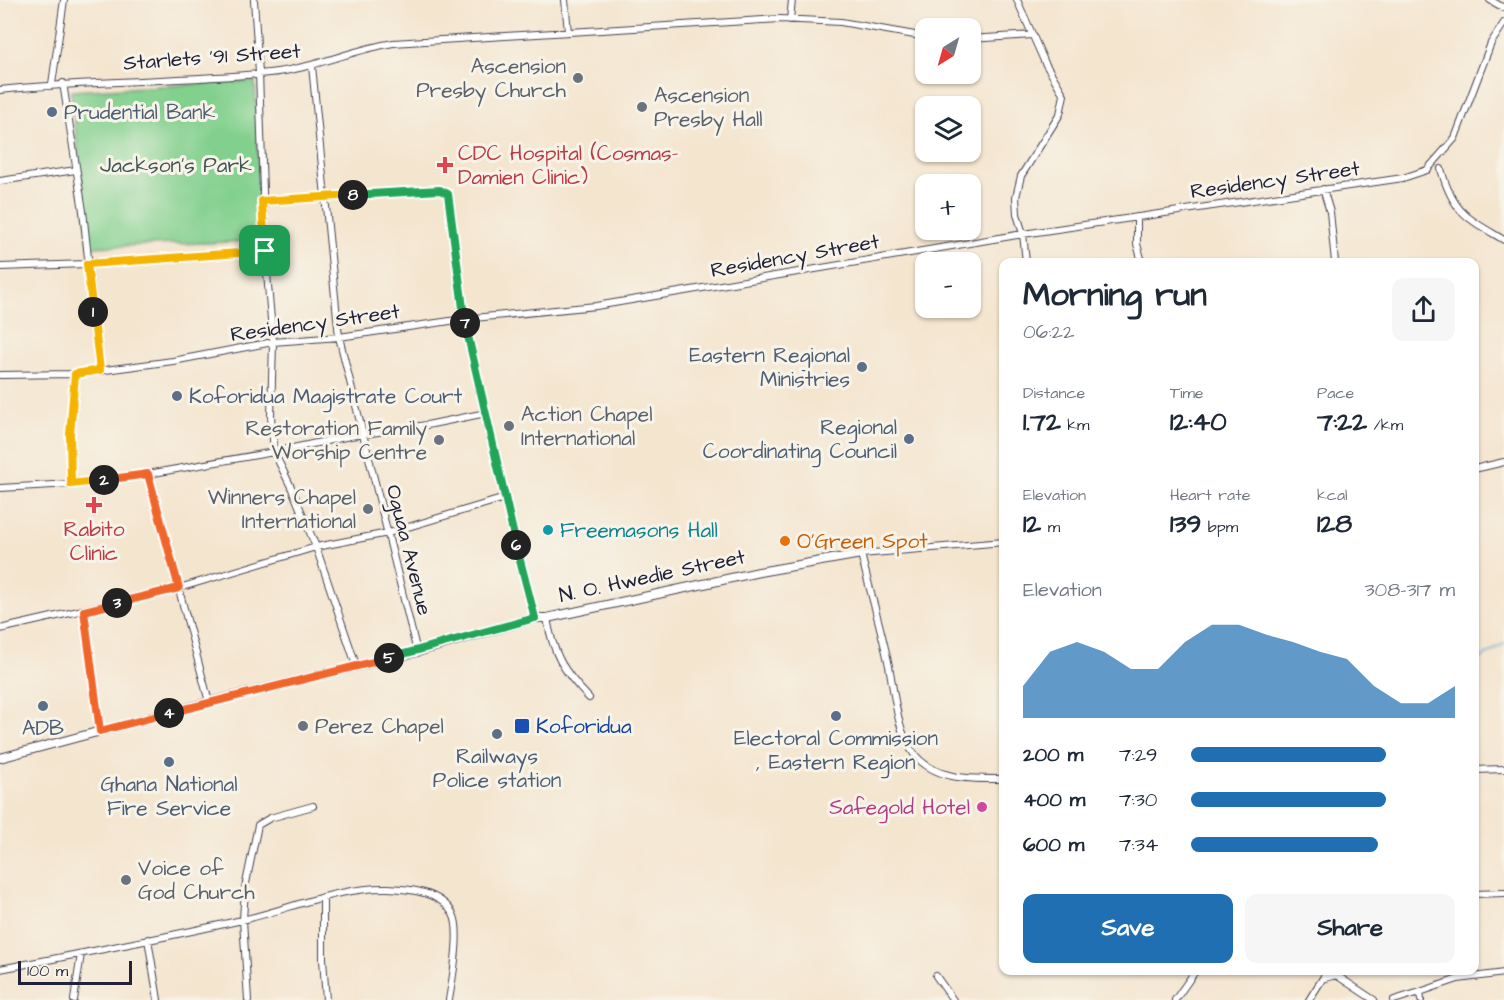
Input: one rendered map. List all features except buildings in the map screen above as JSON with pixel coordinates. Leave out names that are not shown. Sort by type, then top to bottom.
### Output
[{"type":"street","points":[[52,84],[64,0]]},
{"type":"street","points":[[254,0],[259,73],[262,201],[273,342],[271,416],[274,452],[316,547],[356,665]]},
{"type":"street","points":[[565,0],[568,32]]},
{"type":"street","points":[[790,20],[792,0]]},
{"type":"street","points":[[1017,0],[1045,63],[1061,88],[1063,103],[1053,125],[1021,176],[1016,197],[1026,258]]},
{"type":"street","points":[[1490,0],[1504,8]]},
{"type":"street","name":"Starlets '91 Street","points":[[0,90],[63,83],[259,73],[312,66],[354,51],[393,42],[689,24],[790,20],[841,22],[915,35]]},
{"type":"street","name":"Residency Street","points":[[0,375],[75,374],[173,361],[273,342],[339,337],[464,319],[596,306],[1023,234],[1403,178],[1427,170],[1455,138],[1491,43],[1504,23]]},
{"type":"street","points":[[981,38],[1033,35]]},
{"type":"street","name":"Oguaa Avenue","points":[[312,66],[339,337],[417,652]]},
{"type":"street","points":[[63,83],[82,211],[100,370]]},
{"type":"street","points":[[1442,169],[1447,189],[1461,213],[1504,240]]},
{"type":"street","points":[[0,181],[76,170]]},
{"type":"street","points":[[1323,189],[1330,212],[1335,258]]},
{"type":"street","points":[[262,201],[440,190],[448,194],[464,319],[535,618]]},
{"type":"street","points":[[1137,217],[1137,244],[1141,258]]},
{"type":"street","points":[[0,267],[87,264],[265,251]]},
{"type":"street","points":[[71,484],[70,435],[75,374]]},
{"type":"street","points":[[0,488],[71,484],[148,474],[318,442],[426,425],[486,412]]},
{"type":"street","points":[[1479,468],[1504,462]]},
{"type":"street","points":[[148,474],[209,702]]},
{"type":"street","points":[[0,629],[179,588],[316,547],[388,532],[505,498]]},
{"type":"street","name":"N. O. Hwedie Street","points":[[0,758],[209,702],[417,652],[535,618],[547,618],[759,572],[861,554],[999,542]]},
{"type":"street","points":[[861,554],[889,665],[899,719],[913,753],[933,768],[954,778],[999,779]]},
{"type":"street","points":[[84,611],[100,731]]},
{"type":"street","points":[[547,618],[552,645],[565,671],[589,698]]},
{"type":"street","points":[[1479,770],[1504,769]]},
{"type":"street","points":[[248,1000],[243,920],[245,888],[258,825],[270,818],[313,806]]},
{"type":"street","points":[[0,969],[243,920],[347,891],[388,888],[429,894],[444,904],[454,915],[457,938],[449,1000]]},
{"type":"street","points":[[1479,894],[1504,894]]},
{"type":"street","points":[[323,897],[323,959],[326,1000]]},
{"type":"street","points":[[148,939],[158,1000]]},
{"type":"street","points":[[74,1000],[81,954]]},
{"type":"street","points":[[1394,1000],[1458,979],[1504,973]]},
{"type":"street","points":[[1174,1000],[1192,975]]},
{"type":"street","points":[[1309,1000],[1326,975]]},
{"type":"street","points":[[1325,978],[1336,975],[1374,1000]]},
{"type":"street","points":[[936,976],[952,1000]]},
{"type":"street","points":[[1420,992],[1421,1000]]},
{"type":"green space","name":"Jackson's Park","points":[[255,81],[261,241],[89,247],[71,91]]},
{"type":"waterway","points":[[1479,660],[1504,644]]},
{"type":"place","name":"Ascension Presby Church","points":[[578,78]]},
{"type":"place","name":"Ascension Presby Hall","points":[[642,107]]},
{"type":"place","name":"Prudential Bank","points":[[52,112]]},
{"type":"place","name":"CDC Hospital (Cosmas- Damien Clinic)","points":[[445,165]]},
{"type":"place","name":"Eastern Regional Ministries","points":[[862,367]]},
{"type":"place","name":"Koforidua Magistrate Court","points":[[177,396]]},
{"type":"place","name":"Action Chapel International","points":[[509,426]]},
{"type":"place","name":"Regional Coordinating Council","points":[[909,439]]},
{"type":"place","name":"Restoration Family Worship Centre","points":[[439,440]]},
{"type":"place","name":"Rabito Clinic","points":[[94,505]]},
{"type":"place","name":"Winners Chapel International","points":[[368,509]]},
{"type":"place","name":"Freemasons Hall","points":[[548,530]]},
{"type":"place","name":"O'Green Spot","points":[[785,541]]},
{"type":"place","name":"ADB","points":[[43,706]]},
{"type":"place","name":"Electoral Commission , Eastern Region","points":[[836,716]]},
{"type":"place","name":"Perez Chapel","points":[[303,726]]},
{"type":"place","name":"Koforidua","points":[[522,726]]},
{"type":"place","name":"Railways Police station","points":[[497,734]]},
{"type":"place","name":"Ghana National Fire Service","points":[[169,762]]},
{"type":"place","name":"Safegold Hotel","points":[[982,807]]},
{"type":"place","name":"Voice of God Church","points":[[126,880]]},
{"type":"route","points":[[440,190],[448,194],[464,319],[535,618],[417,652],[356,665],[100,731],[84,611],[179,588],[148,474],[71,484],[70,435],[75,374],[100,370],[87,264],[265,251],[262,201],[440,190]]}]
